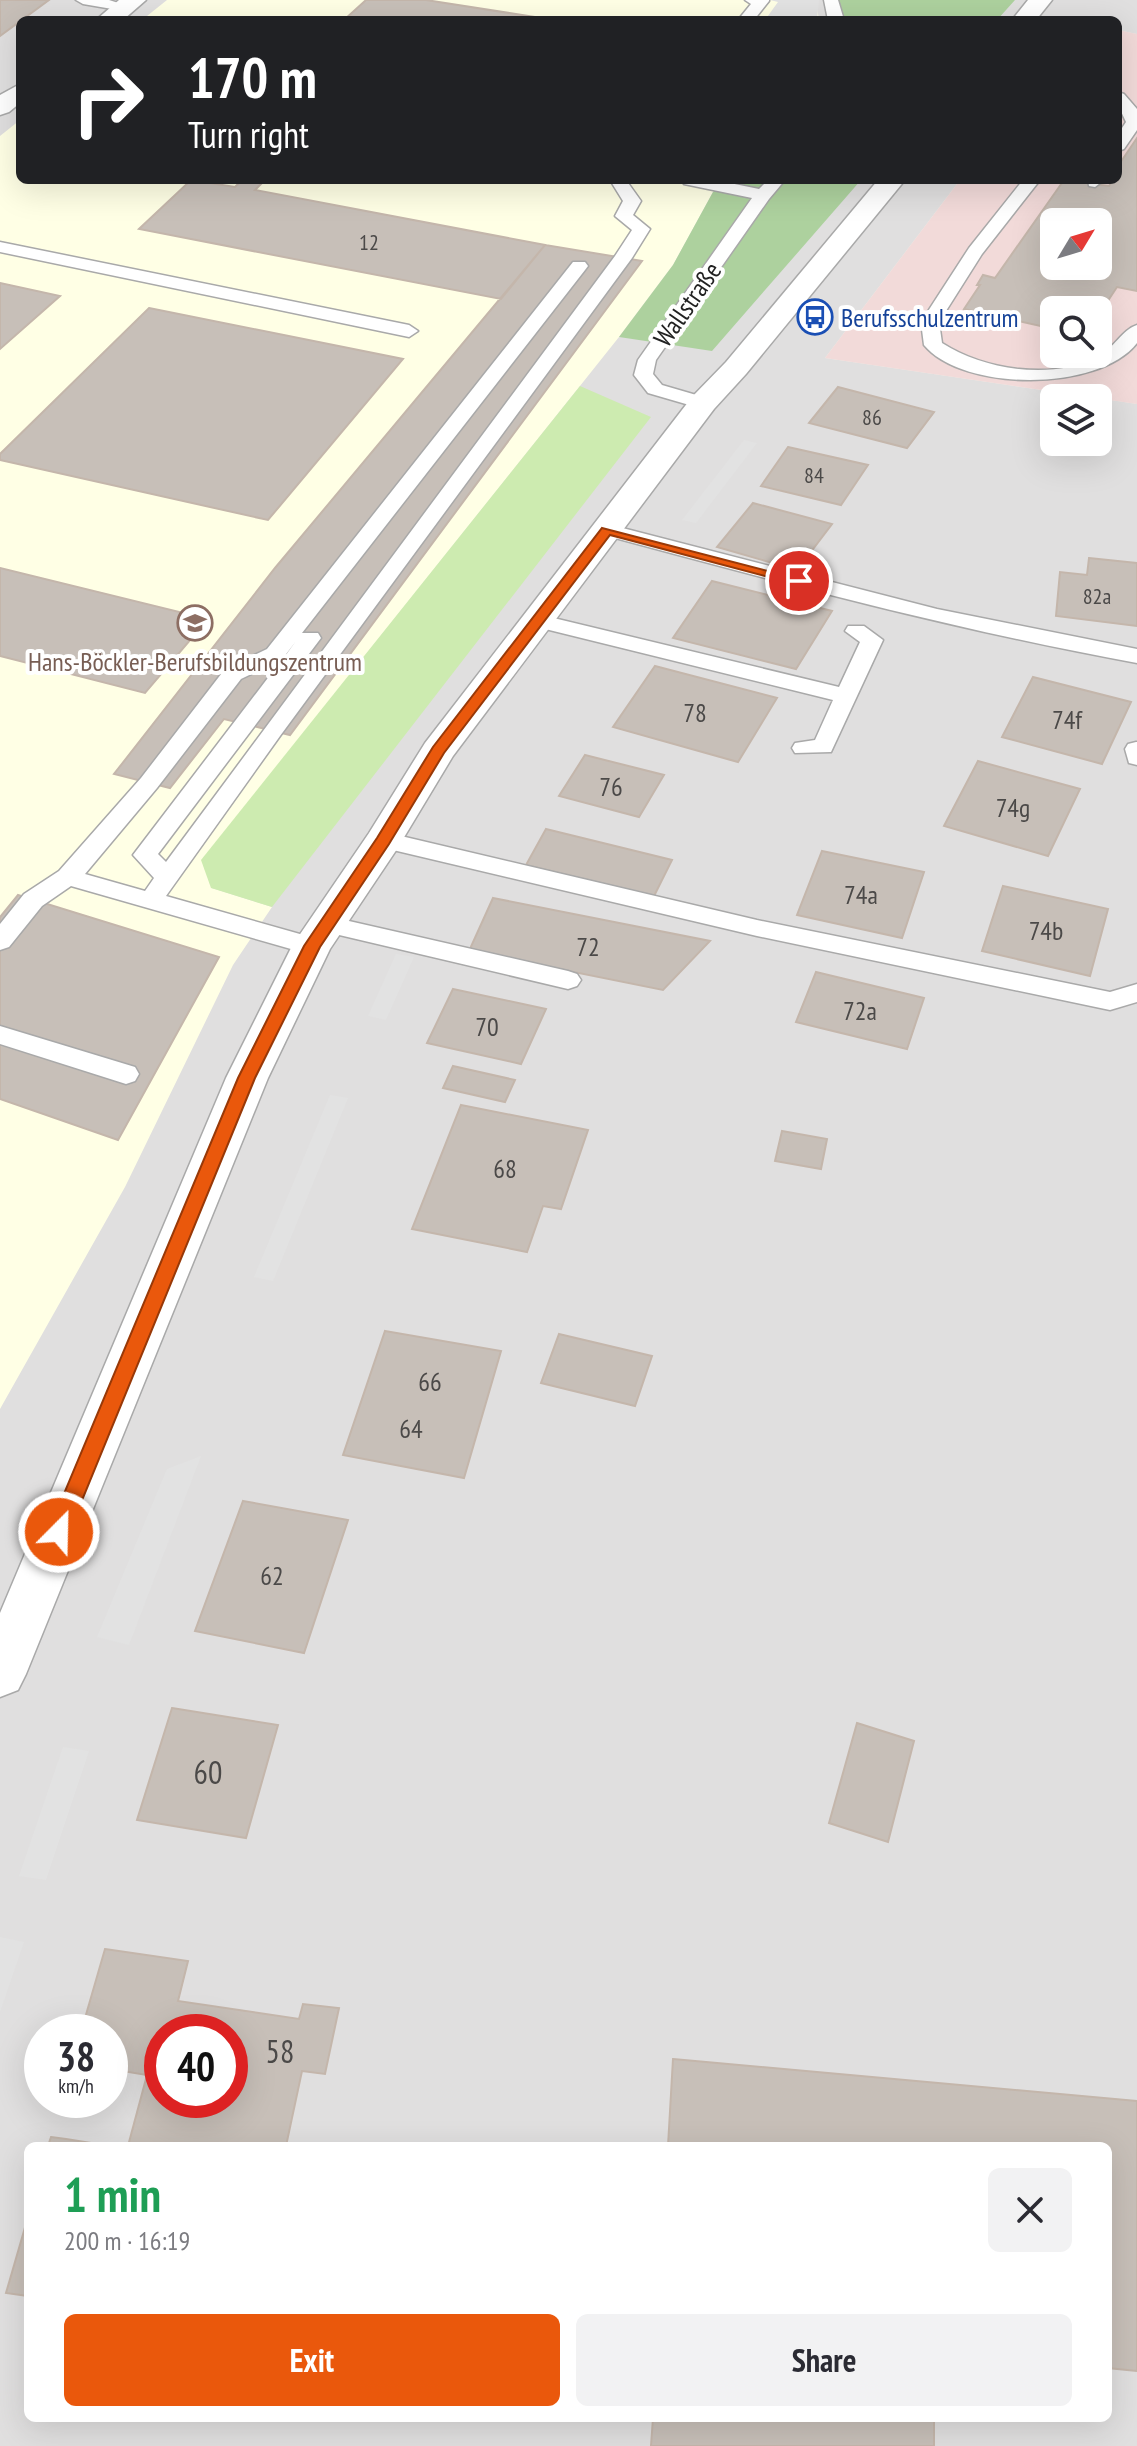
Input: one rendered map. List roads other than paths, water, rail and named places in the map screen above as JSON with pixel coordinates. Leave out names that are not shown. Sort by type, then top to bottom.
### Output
[{"type":"street","points":[[1027,16],[1040,0]]},
{"type":"street","points":[[0,107],[16,94]]},
{"type":"street","points":[[0,1674],[247,1078],[320,935],[384,840],[438,751],[537,620],[703,403],[736,368],[889,184]]},
{"type":"lane","points":[[83,0],[122,9]]},
{"type":"lane","points":[[749,16],[762,1],[752,0]]},
{"type":"lane","points":[[1122,101],[1128,106],[1134,122],[1122,140]]},
{"type":"lane","points":[[151,900],[623,258],[641,229],[621,222],[632,201],[621,184]]},
{"type":"lane","points":[[709,184],[763,195]]},
{"type":"lane","name":"Wallstraße","points":[[703,403],[655,389],[643,375],[647,360],[773,184]]},
{"type":"lane","points":[[1029,184],[975,252],[930,322],[933,345],[963,363],[1010,374],[1057,373],[1091,365],[1117,354],[1137,331]]},
{"type":"lane","points":[[0,247],[409,331]]},
{"type":"lane","points":[[167,877],[145,855],[522,356],[604,254]]},
{"type":"lane","points":[[0,941],[33,900],[68,877],[149,783],[233,674],[275,654],[579,266]]},
{"type":"lane","points":[[607,530],[855,595],[1137,656]]},
{"type":"lane","points":[[537,620],[846,696]]},
{"type":"lane","points":[[803,748],[823,747],[872,640],[856,631]]},
{"type":"lane","points":[[384,840],[757,928],[1110,1001],[1137,993]]},
{"type":"lane","points":[[68,877],[151,900],[320,935],[568,980]]},
{"type":"lane","points":[[0,1035],[126,1074]]},
{"type":"place","name":"Berufsschulzentrum","points":[[815,317]]},
{"type":"place","name":"Hans-Böckler-Berufsbildungszentrum","points":[[195,623]]}]
